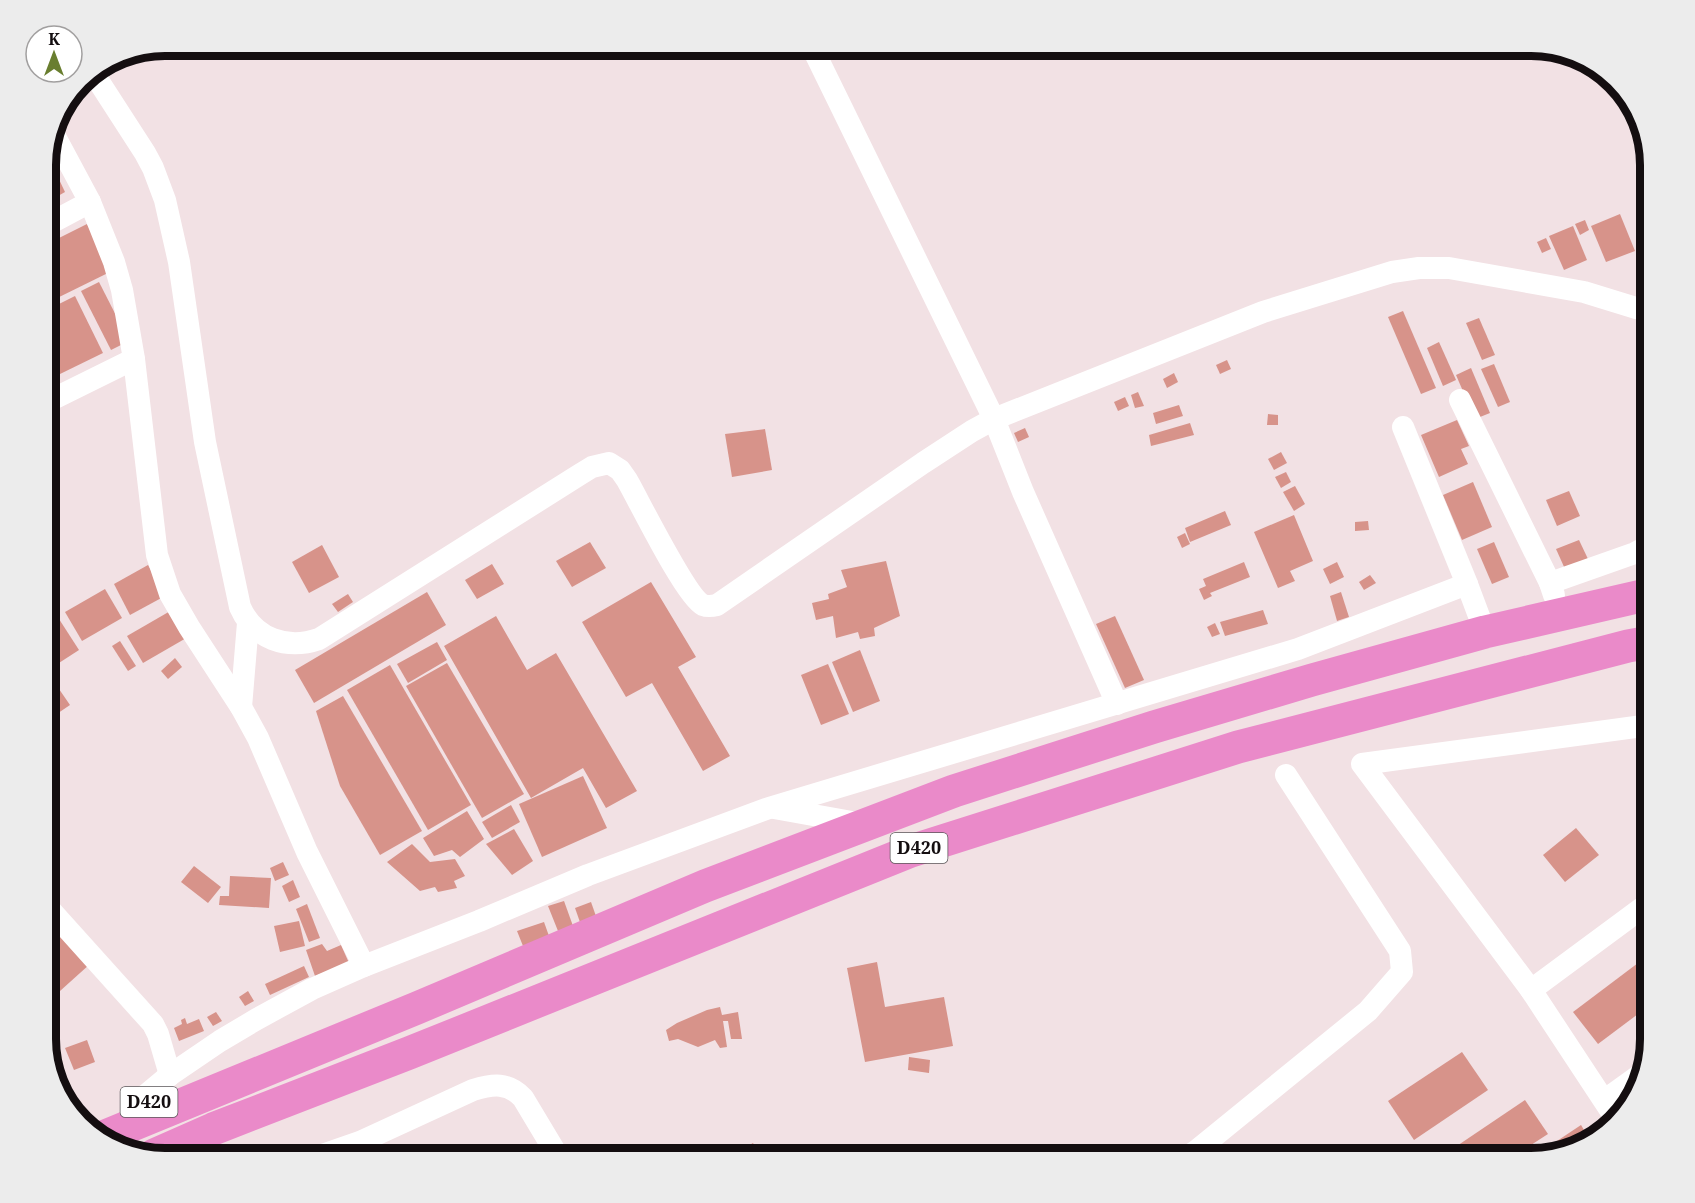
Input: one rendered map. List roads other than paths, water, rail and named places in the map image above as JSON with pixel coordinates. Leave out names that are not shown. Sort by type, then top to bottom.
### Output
[{"type":"highway","name":"D420","points":[[93,1120],[134,1105],[218,1090],[705,885],[954,791],[1154,727],[1312,680],[1485,632],[1640,596]]},
{"type":"highway","name":"D420","points":[[191,1148],[213,1129],[420,1049],[911,850],[1238,747],[1640,644]]},
{"type":"highway","points":[[112,1133],[218,1090]]},
{"type":"highway","points":[[170,1148],[213,1129]]},
{"type":"street","points":[[816,56],[994,419],[1023,492],[1117,704]]},
{"type":"street","points":[[97,79],[145,153],[165,200],[179,262],[206,442],[236,597],[248,623],[262,634],[286,643],[299,644],[319,639],[592,467],[609,463],[620,470],[695,598],[704,605],[717,605],[923,463],[994,419],[1263,312],[1392,272],[1419,268],[1449,268],[1584,292],[1640,309]]},
{"type":"street","points":[[58,142],[90,201],[114,262],[122,290],[134,359],[157,555],[162,574],[170,594],[189,627],[241,707],[258,738],[317,872],[363,966]]},
{"type":"street","points":[[56,220],[90,201]]},
{"type":"street","points":[[56,398],[134,359]]},
{"type":"street","points":[[1460,400],[1550,583],[1561,614]]},
{"type":"street","points":[[1403,427],[1485,632]]},
{"type":"street","points":[[1550,583],[1640,550]]},
{"type":"street","points":[[134,1105],[170,1075],[257,1018],[312,989],[588,875],[769,808],[1298,649],[1467,584]]},
{"type":"street","points":[[241,707],[248,623]]},
{"type":"street","points":[[1626,1090],[1610,1110],[1531,990],[1362,764],[1640,726]]},
{"type":"street","points":[[1207,1148],[1368,1011],[1402,972],[1400,951],[1286,775]]},
{"type":"street","points":[[769,808],[867,825]]},
{"type":"street","points":[[1531,990],[1640,909]]},
{"type":"street","points":[[56,916],[153,1024],[170,1075]]},
{"type":"street","points":[[369,1148],[473,1090],[502,1085],[516,1090],[523,1098],[552,1148]]}]
